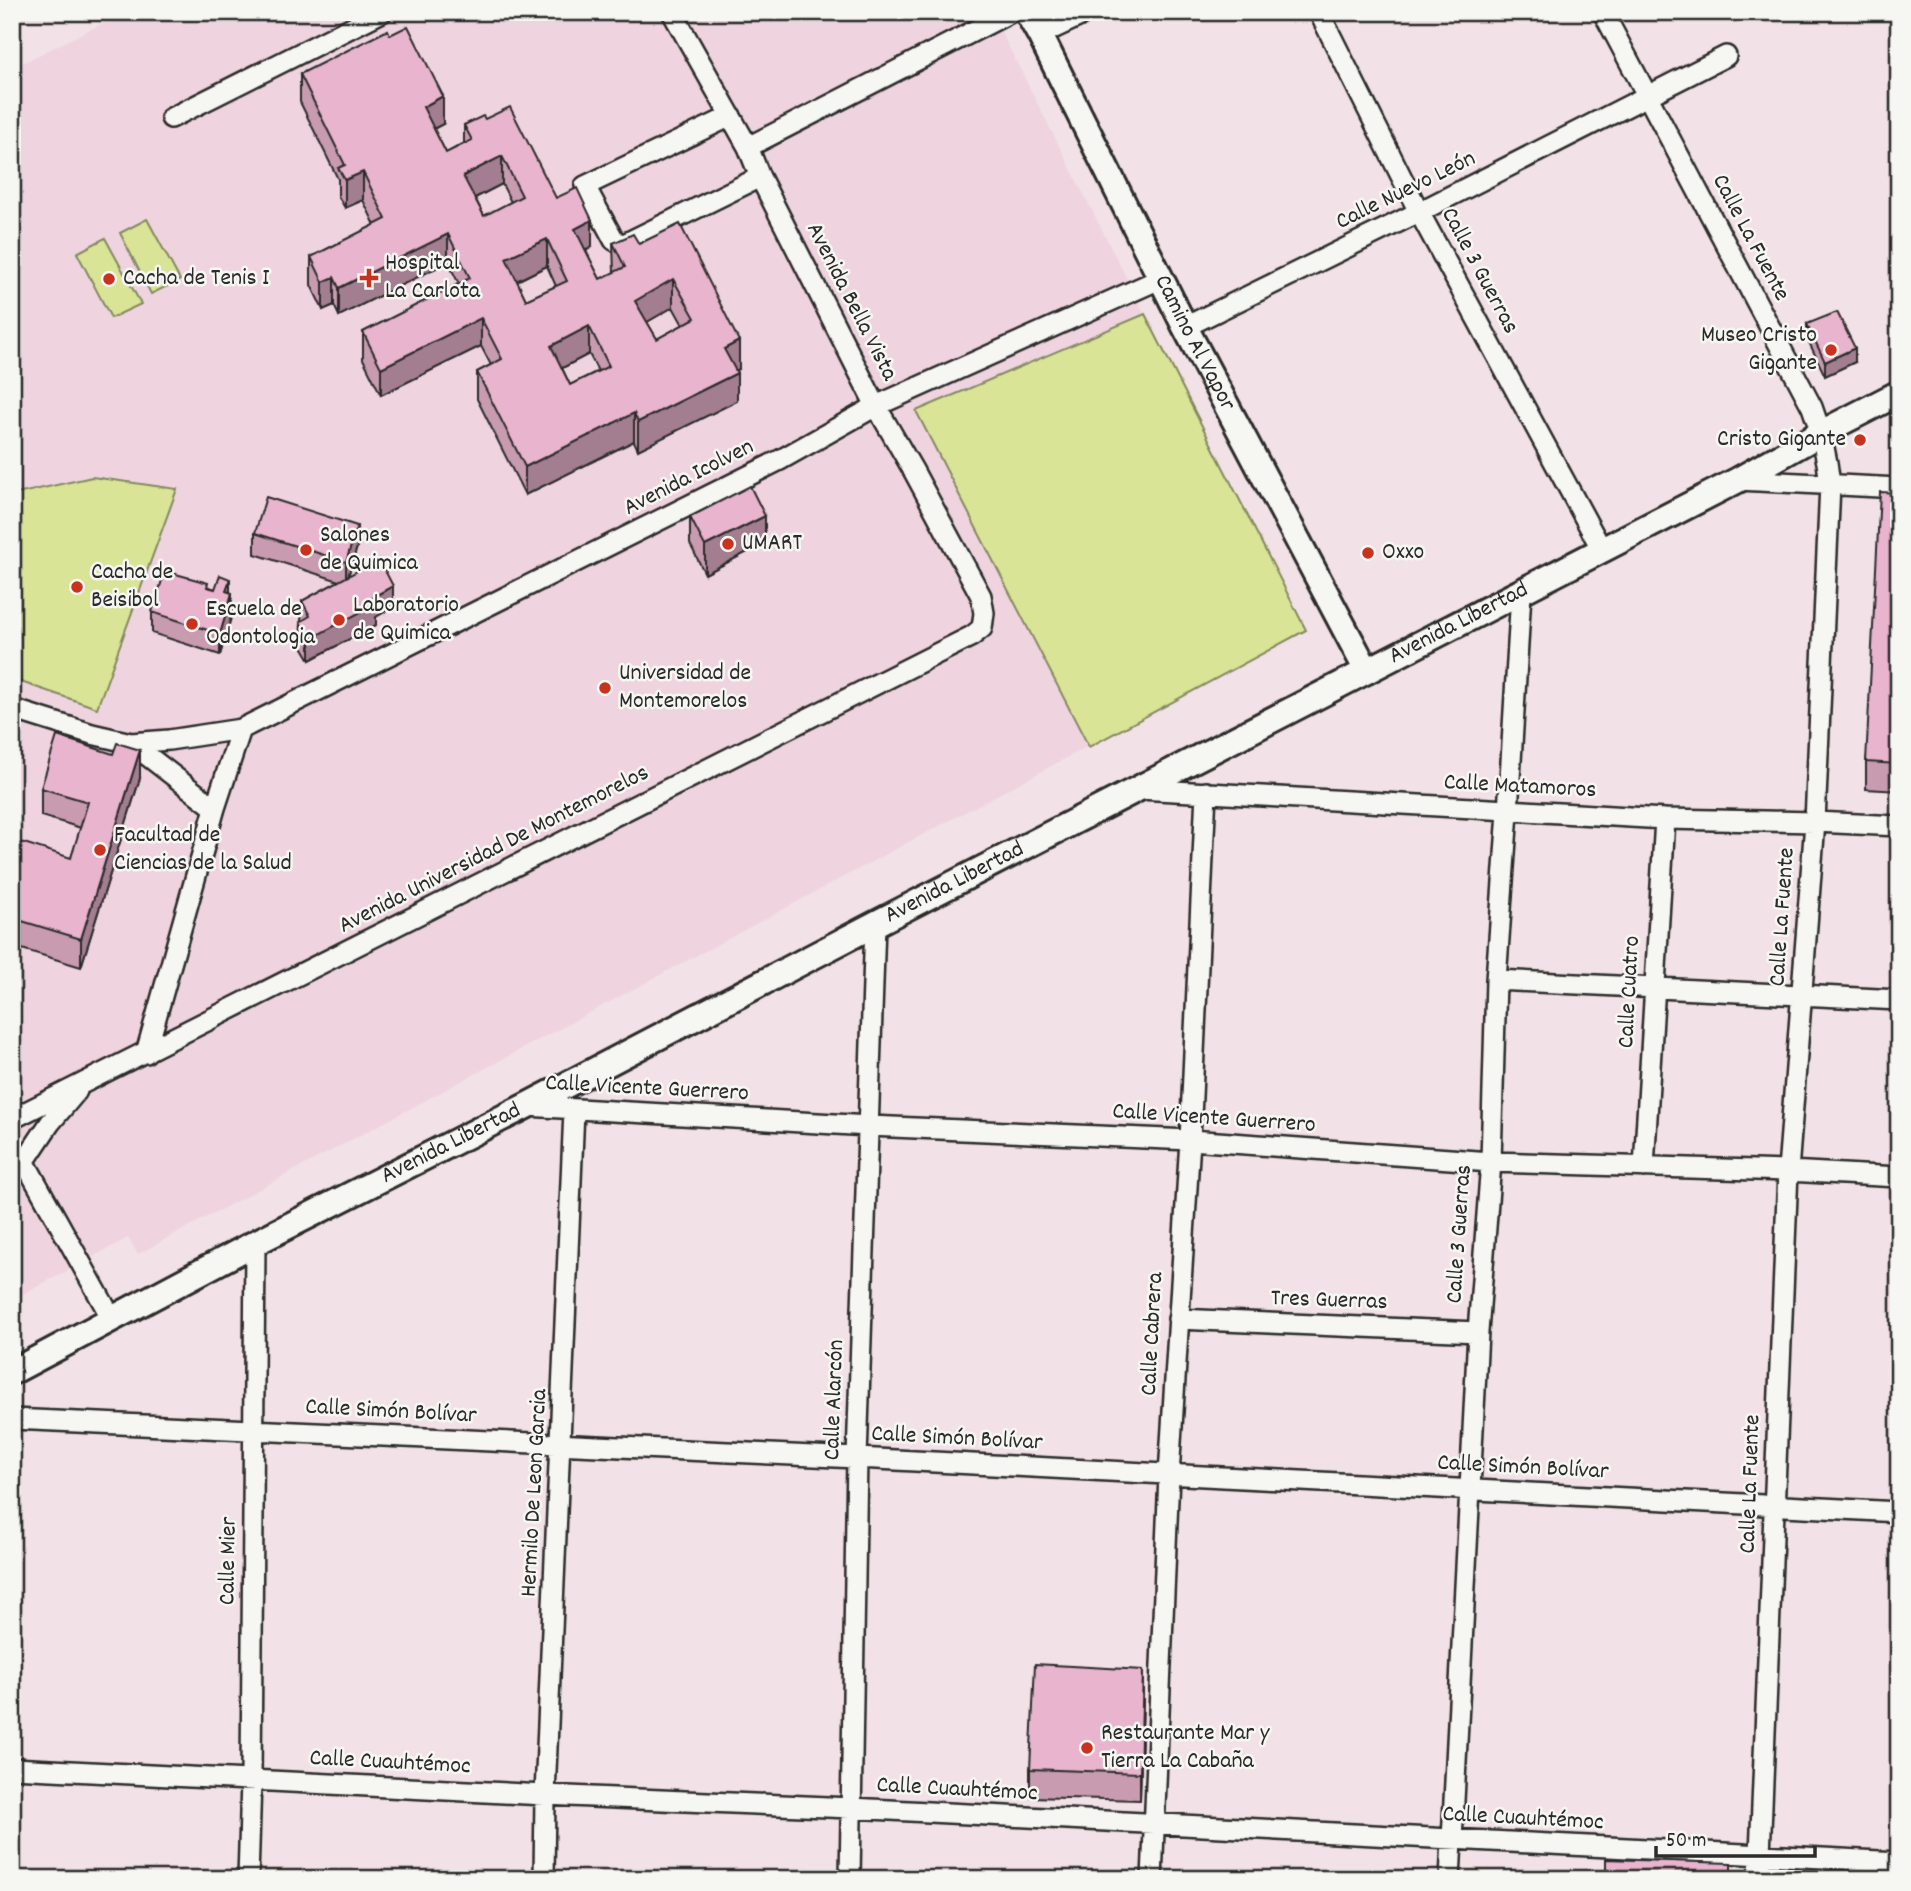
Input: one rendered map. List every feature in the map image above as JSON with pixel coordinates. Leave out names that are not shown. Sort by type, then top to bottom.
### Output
[{"type":"street","points":[[171,118],[382,12]]},
{"type":"street","name":"Avenida Bella Vista","points":[[672,12],[748,148],[760,177],[876,406],[981,596],[984,613]]},
{"type":"street","points":[[748,148],[1012,12]]},
{"type":"street","name":"Camino Al Vapor","points":[[1027,12],[1185,327],[1367,671]]},
{"type":"street","points":[[1040,36],[1089,12]]},
{"type":"street","name":"Calle 3 Guerras","points":[[1319,12],[1419,212],[1602,550]]},
{"type":"street","name":"Calle La Fuente","points":[[1603,12],[1812,407],[1828,459],[1830,484],[1815,822],[1788,1171],[1759,1879]]},
{"type":"street","name":"Calle Nuevo León","points":[[1185,327],[1726,56]]},
{"type":"street","points":[[731,116],[585,186],[614,240],[624,244],[760,177]]},
{"type":"street","name":"Avenida Icolven","points":[[131,743],[241,729],[780,460],[876,406],[1162,278]]},
{"type":"street","name":"Avenida Libertad","points":[[12,1372],[255,1243],[526,1107],[875,923],[1521,593],[1899,393]]},
{"type":"street","points":[[1738,480],[1899,488]]},
{"type":"street","name":"Calle 3 Guerras","points":[[1450,1879],[1469,1489],[1491,1162],[1496,980],[1521,593]]},
{"type":"street","name":"Avenida Universidad De Montemorelos","points":[[12,1122],[85,1082],[972,636],[982,628],[984,613]]},
{"type":"street","points":[[12,709],[131,743],[215,808]]},
{"type":"street","points":[[146,1053],[215,808],[241,729]]},
{"type":"street","name":"Calle Matamoros","points":[[1139,789],[1665,819],[1899,826]]},
{"type":"street","name":"Calle Cabrera","points":[[1152,1879],[1169,1475],[1206,792]]},
{"type":"street","name":"Calle Cuatro","points":[[1644,1167],[1665,819]]},
{"type":"street","name":"Calle Alarcón","points":[[850,1879],[857,1458],[875,923]]},
{"type":"street","points":[[1496,980],[1899,1000]]},
{"type":"street","points":[[24,1155],[85,1082]]},
{"type":"street","name":"Calle Vicente Guerrero","points":[[526,1107],[1189,1140],[1491,1162],[1899,1177]]},
{"type":"street","name":"Hermilo De Leon Garcia","points":[[544,1879],[545,1795],[562,1446],[574,1110]]},
{"type":"street","points":[[12,1122],[26,1133],[24,1155],[112,1319]]},
{"type":"street","name":"Calle Mier","points":[[248,1879],[255,1243]]},
{"type":"street","name":"Tres Guerras","points":[[1178,1319],[1478,1332]]},
{"type":"street","name":"Calle Simón Bolívar","points":[[12,1419],[857,1458],[1899,1513]]},
{"type":"street","name":"Calle Cuauhtémoc","points":[[12,1768],[1899,1862]]},
{"type":"shaded area","name":"Universidad de Montemorelos","points":[[125,12],[991,12],[1306,630],[138,1254],[128,1238],[12,1300],[12,68]]},
{"type":"green space","points":[[147,219],[180,280],[151,294],[120,233]]},
{"type":"green space","name":"Cacha de Tenis I","points":[[105,238],[141,304],[111,318],[77,253]]},
{"type":"green space","points":[[1145,314],[1306,630],[1089,747],[916,411]]},
{"type":"green space","name":"Cacha de Beisibol","points":[[92,477],[177,489],[97,708],[12,679],[12,495]]},
{"type":"building","name":"Hospital La Carlota","points":[[408,26],[443,96],[423,107],[446,153],[472,140],[464,125],[510,107],[556,198],[577,188],[592,220],[575,229],[600,279],[625,267],[613,243],[633,234],[639,244],[680,224],[739,341],[724,349],[737,373],[638,422],[634,413],[525,467],[477,372],[502,359],[481,318],[381,368],[363,332],[470,278],[448,234],[339,288],[334,277],[323,282],[311,257],[386,219],[363,172],[345,180],[338,168],[345,165],[300,74],[388,30],[390,35]],"holes":[[[502,156],[522,196],[484,216],[463,176]],[[547,239],[567,281],[526,300],[506,258]],[[673,279],[695,318],[657,339],[635,301]],[[589,326],[609,366],[570,385],[551,346]]]},
{"type":"building","points":[[1837,312],[1855,348],[1825,362],[1807,324]]},
{"type":"building","points":[[750,486],[765,516],[705,546],[690,517]]},
{"type":"building","points":[[1880,492],[1899,493],[1899,764],[1866,762]]},
{"type":"building","points":[[266,497],[357,526],[346,562],[255,533]]},
{"type":"building","points":[[379,559],[393,586],[373,597],[376,604],[310,639],[300,622],[310,616],[302,601]]},
{"type":"building","points":[[165,571],[208,583],[207,587],[215,589],[220,575],[230,579],[226,591],[232,593],[220,634],[152,612]]},
{"type":"building","name":"Facultad de Ciencias de la Salud","points":[[57,736],[113,754],[117,743],[140,750],[81,939],[12,918],[12,870],[21,842],[71,858],[88,802],[41,788]]},
{"type":"building","name":"Restaurante Mar y Tierra La Cabaña","points":[[1035,1664],[1143,1670],[1140,1773],[1030,1769]]},
{"type":"building","points":[[1606,1859],[1731,1863],[1731,1879],[1606,1879]]},
{"type":"place","name":"Hospital La Carlota","points":[[369,278]]},
{"type":"place","name":"Cacha de Tenis I","points":[[109,279]]},
{"type":"place","name":"Museo Cristo Gigante","points":[[1831,350]]},
{"type":"place","name":"Cristo Gigante","points":[[1860,440]]},
{"type":"place","name":"UMART","points":[[728,544]]},
{"type":"place","name":"Salones de Quimica","points":[[306,550]]},
{"type":"place","name":"Oxxo","points":[[1368,553]]},
{"type":"place","name":"Cacha de Beisibol","points":[[77,587]]},
{"type":"place","name":"Laboratorio de Quimica","points":[[339,620]]},
{"type":"place","name":"Escuela de Odontologia","points":[[192,624]]},
{"type":"place","name":"Universidad de Montemorelos","points":[[605,688]]},
{"type":"place","name":"Facultad de Ciencias de la Salud","points":[[100,850]]},
{"type":"place","name":"Restaurante Mar y Tierra La Cabaña","points":[[1087,1748]]}]
